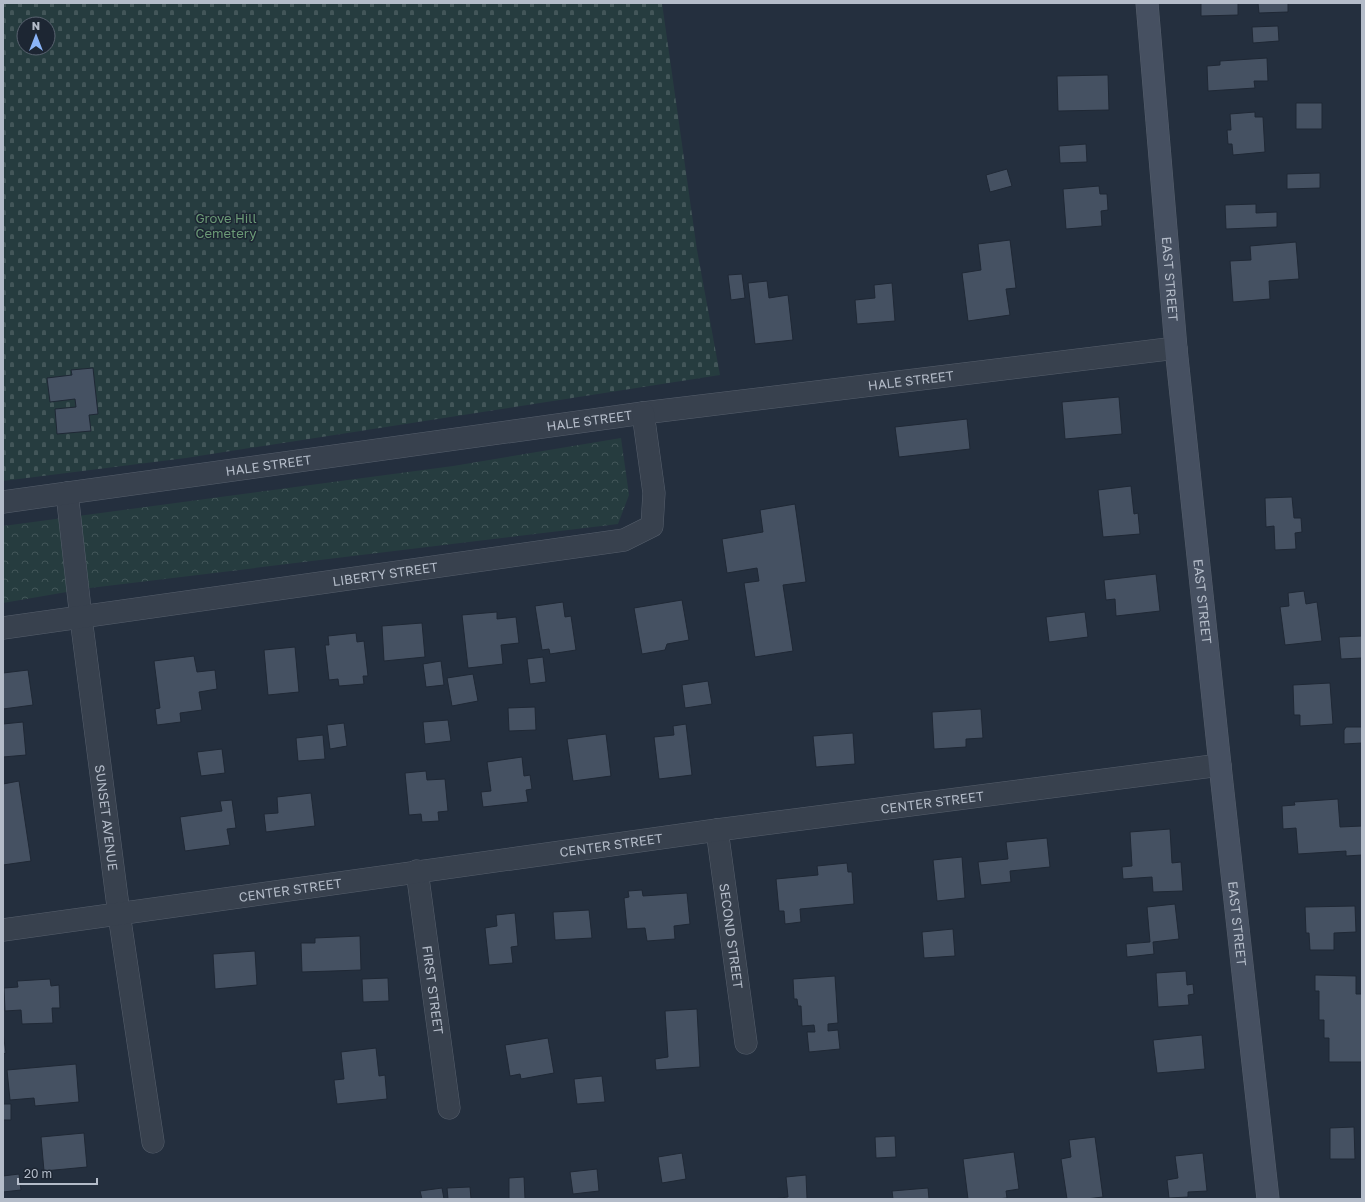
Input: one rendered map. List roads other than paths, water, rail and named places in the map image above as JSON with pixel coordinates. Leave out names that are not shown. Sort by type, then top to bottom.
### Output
[{"type":"street","name":"EAST STREET","points":[[1147,3],[1176,348],[1268,1199]]},
{"type":"street","name":"HALE STREET","points":[[3,502],[643,413],[1176,348]]},
{"type":"street","name":"LIBERTY STREET","points":[[3,628],[624,540],[652,526],[654,493],[643,413]]},
{"type":"street","name":"SUNSET AVENUE","points":[[67,493],[81,618],[119,914],[153,1142]]},
{"type":"street","name":"CENTER STREET","points":[[3,930],[716,830],[1220,765]]},
{"type":"street","name":"SECOND STREET","points":[[716,830],[746,1043]]},
{"type":"street","name":"FIRST STREET","points":[[417,871],[449,1108]]},
{"type":"park label","name":"Grove Hill Cemetery","points":[[226,226]]}]
